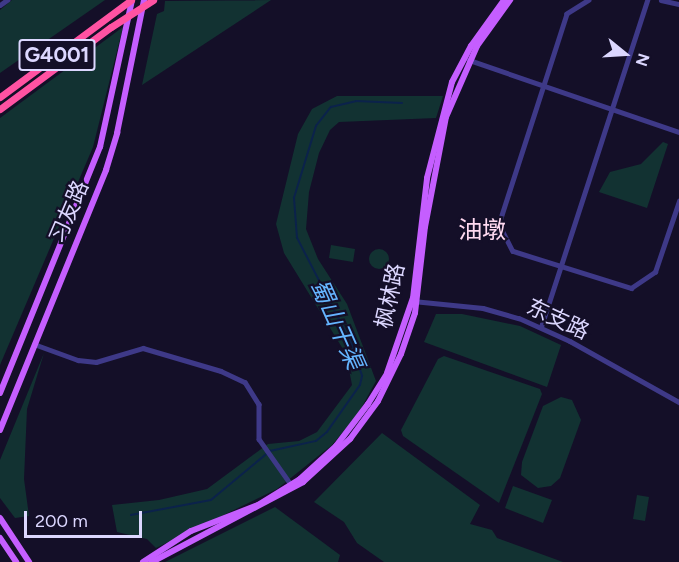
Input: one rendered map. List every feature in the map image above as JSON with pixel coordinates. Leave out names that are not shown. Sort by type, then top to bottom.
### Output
[{"type":"highway","name":"G4001","points":[[0,97],[132,0]]},
{"type":"highway","name":"G4001","points":[[0,110],[111,27],[153,0]]},
{"type":"main road","name":"习友路","points":[[0,393],[100,147],[132,0]]},
{"type":"main road","name":"习友路","points":[[0,430],[112,152],[144,0]]},
{"type":"main road","name":"枫林路","points":[[152,562],[196,536],[256,510],[292,487],[336,446],[368,404],[387,373],[415,301],[427,178],[452,82],[504,0]]},
{"type":"main road","name":"枫林路","points":[[467,59],[510,0]]},
{"type":"main road","name":"枫林路","points":[[143,562],[191,531],[258,505],[292,487]]},
{"type":"main road","points":[[0,518],[29,562]]},
{"type":"main road","points":[[0,538],[16,562]]},
{"type":"street","points":[[0,5],[7,0]]},
{"type":"street","points":[[589,0],[567,14],[499,224],[513,251],[631,288],[655,272],[679,201]]},
{"type":"street","points":[[541,327],[647,0]]},
{"type":"street","points":[[661,0],[679,4]]},
{"type":"street","points":[[467,59],[679,132]]},
{"type":"street","name":"东支路","points":[[415,301],[483,308],[541,327],[679,402]]},
{"type":"street","points":[[34,344],[78,360],[96,362],[143,348],[221,371],[245,382],[258,404],[259,439],[292,487]]},
{"type":"green space","points":[[12,0],[105,0],[0,73],[0,10]]},
{"type":"green space","points":[[271,0],[142,85],[157,14],[164,11],[165,1]]},
{"type":"green space","points":[[123,27],[93,147],[0,365],[0,118]]},
{"type":"green space","points":[[337,96],[443,96],[436,118],[339,122],[330,130],[319,153],[309,192],[306,229],[318,259],[347,304],[376,381],[359,412],[332,445],[277,489],[156,548],[147,539],[117,532],[112,505],[159,500],[207,489],[268,444],[299,441],[317,432],[352,385],[346,354],[284,253],[276,224],[298,134],[312,109]]},
{"type":"green space","points":[[663,142],[668,144],[647,208],[599,192],[610,172],[641,164]]},
{"type":"green space","points":[[331,245],[355,249],[353,262],[329,258]]},
{"type":"green space","points":[[379,249],[386,252],[389,259],[386,266],[379,269],[372,266],[369,259],[372,252]]},
{"type":"green space","points":[[436,314],[462,314],[520,326],[561,345],[547,387],[424,342]]},
{"type":"green space","points":[[44,353],[27,409],[24,479],[29,516],[15,518],[0,498],[0,460]]},
{"type":"green space","points":[[444,356],[540,389],[542,394],[499,503],[403,436],[401,430],[438,359]]},
{"type":"green space","points":[[561,397],[572,400],[581,420],[560,478],[551,486],[538,488],[521,475],[522,462],[543,406]]},
{"type":"green space","points":[[382,433],[480,505],[470,524],[492,530],[497,538],[563,562],[384,562],[357,543],[344,522],[314,502]]},
{"type":"green space","points":[[513,486],[552,500],[543,523],[505,508]]},
{"type":"green space","points":[[637,495],[649,497],[645,521],[633,519]]},
{"type":"green space","points":[[275,507],[340,555],[338,562],[165,562]]},
{"type":"waterway","name":"蜀山干渠","points":[[131,515],[211,500],[270,451],[316,441],[327,432],[360,385],[362,376],[352,345],[297,238],[294,198],[316,126],[331,107],[356,101],[402,103]]},
{"type":"district","name":"油墩","points":[[482,230]]}]
